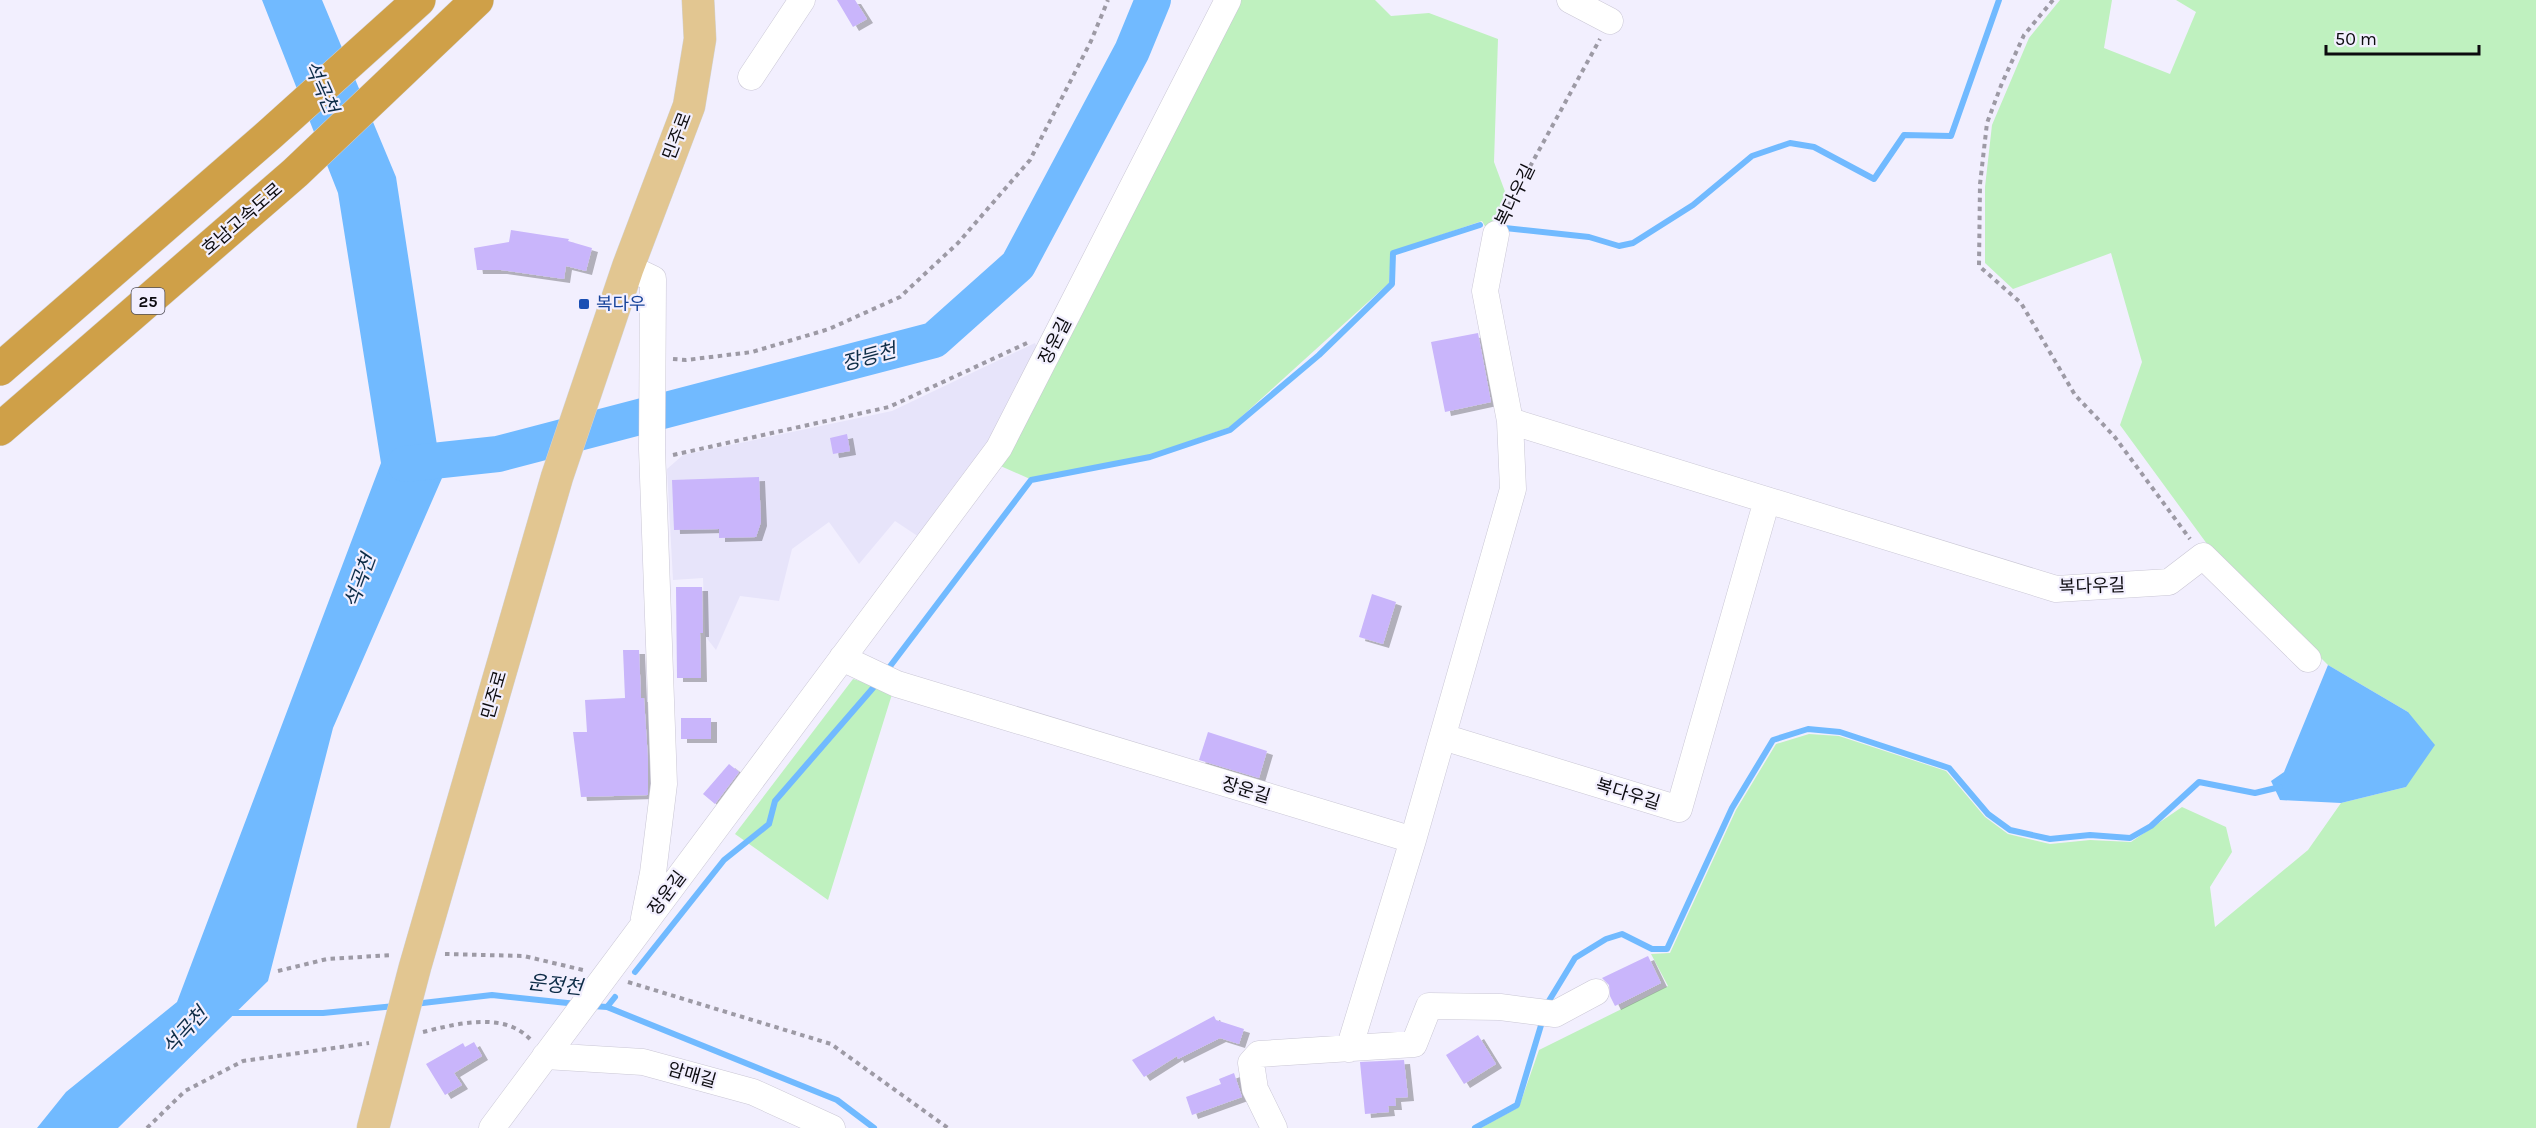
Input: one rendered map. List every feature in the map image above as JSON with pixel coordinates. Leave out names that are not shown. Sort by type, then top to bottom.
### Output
[{"type":"highway","name":"25","points":[[0,369],[269,135],[419,0]]},
{"type":"highway","name":"호남고속도로","points":[[0,429],[296,173],[477,0]]},
{"type":"main road","name":"민주로","points":[[373,1128],[398,1030],[557,477],[628,267],[689,106],[699,39],[698,0]]},
{"type":"street","points":[[751,76],[802,0]]},
{"type":"street","name":"장운길","points":[[492,1128],[999,448],[1228,0]]},
{"type":"street","points":[[1570,0],[1610,21]]},
{"type":"street","name":"복다우길","points":[[1350,1049],[1443,737],[1513,489],[1510,421],[1485,291],[1496,234]]},
{"type":"street","points":[[628,267],[653,279],[653,456],[664,784],[653,873],[643,926]]},
{"type":"street","name":"복다우길","points":[[1510,421],[2056,589],[2169,582],[2204,556]]},
{"type":"street","name":"복다우길","points":[[1443,737],[1679,809],[1767,500]]},
{"type":"street","points":[[2204,556],[2308,659]]},
{"type":"street","name":"장운길","points":[[842,658],[897,684],[1413,840]]},
{"type":"street","points":[[1274,1128],[1255,1089],[1251,1064],[1259,1054],[1414,1044],[1429,1006],[1500,1007],[1555,1014],[1596,992]]},
{"type":"street","name":"암매길","points":[[553,1047],[643,1062],[753,1092],[831,1128]]},
{"type":"path","points":[[652,366],[752,352],[829,329],[900,297],[958,243],[1030,160],[1091,41],[1108,0]]},
{"type":"path","points":[[2053,0],[2024,35],[1987,123],[1980,184],[1978,266],[2021,303],[2075,395],[2114,436],[2204,556]]},
{"type":"path","name":"복다우길","points":[[1496,234],[1508,205],[1610,21]]},
{"type":"path","points":[[653,456],[889,407],[1061,329]]},
{"type":"path","points":[[278,971],[327,959],[418,960],[524,956],[831,1044],[948,1128]]},
{"type":"path","points":[[147,1128],[185,1091],[243,1061],[398,1030],[467,1021],[501,1023],[553,1047]]},
{"type":"shaded area","points":[[1035,343],[1039,352],[988,445],[919,537],[895,521],[859,564],[829,522],[792,549],[779,601],[740,596],[716,650],[705,636],[703,578],[673,580],[667,469],[683,455],[892,411]]},
{"type":"green space","points":[[1236,0],[1375,0],[1391,16],[1429,13],[1498,39],[1494,162],[1507,197],[1489,233],[1482,221],[1391,252],[1389,283],[1230,427],[1150,455],[1030,479],[996,464]]},
{"type":"green space","points":[[2060,0],[2112,0],[2104,48],[2170,74],[2196,12],[2176,0],[2536,0],[2536,1128],[1481,1128],[1519,1107],[1539,1050],[1668,986],[1651,954],[1670,953],[1736,810],[1776,744],[1809,734],[1839,736],[1946,771],[1985,817],[2008,834],[2050,844],[2090,840],[2131,842],[2182,807],[2226,827],[2232,852],[2210,887],[2215,927],[2308,850],[2341,803],[2406,787],[2408,712],[2328,665],[2210,548],[2120,425],[2142,362],[2111,253],[2013,289],[1985,263],[1985,187],[1992,125],[2029,38]]},
{"type":"green space","points":[[853,679],[893,691],[828,900],[735,834]]},
{"type":"water","name":"석곡천","points":[[262,0],[322,0],[396,177],[442,478],[333,728],[268,981],[118,1128],[37,1128],[66,1092],[177,1002],[381,463],[338,193]]},
{"type":"water","points":[[2328,665],[2408,712],[2435,745],[2406,787],[2341,803],[2280,800],[2271,781],[2284,772]]},
{"type":"building","points":[[837,0],[855,0],[867,19],[853,27]]},
{"type":"building","points":[[511,230],[569,239],[568,241],[592,248],[586,271],[566,266],[564,279],[501,270],[477,270],[474,248],[509,242]]},
{"type":"building","points":[[1478,333],[1491,402],[1445,412],[1431,342]]},
{"type":"building","points":[[847,434],[850,451],[833,454],[830,438]]},
{"type":"building","points":[[759,477],[761,522],[756,537],[719,538],[719,529],[674,530],[672,480]]},
{"type":"building","points":[[676,587],[702,587],[701,678],[677,678]]},
{"type":"building","points":[[1372,594],[1396,602],[1383,644],[1359,637]]},
{"type":"building","points":[[623,650],[639,650],[641,698],[644,698],[648,760],[648,795],[581,797],[573,732],[587,732],[585,700],[625,698]]},
{"type":"building","points":[[681,718],[711,718],[711,739],[681,739]]},
{"type":"building","points":[[1208,732],[1267,751],[1259,778],[1199,760]]},
{"type":"building","points":[[729,764],[739,772],[715,804],[703,794]]},
{"type":"building","points":[[1648,956],[1661,983],[1615,1006],[1610,996],[1609,985],[1602,978]]},
{"type":"building","points":[[1214,1016],[1216,1020],[1244,1029],[1239,1044],[1220,1038],[1178,1059],[1177,1056],[1144,1077],[1132,1060]]},
{"type":"building","points":[[1478,1035],[1496,1064],[1464,1084],[1446,1055]]},
{"type":"building","points":[[474,1042],[482,1056],[454,1073],[462,1085],[445,1095],[426,1064],[463,1043],[465,1047]]},
{"type":"building","points":[[1404,1060],[1408,1097],[1395,1098],[1396,1106],[1388,1106],[1389,1112],[1365,1114],[1360,1062]]},
{"type":"building","points":[[1234,1073],[1242,1097],[1192,1115],[1186,1097],[1221,1084],[1219,1079]]},
{"type":"waterway","name":"장등천","points":[[405,464],[498,454],[934,340],[1018,265],[1132,51],[1153,0]]},
{"type":"waterway","points":[[1505,228],[1589,237],[1619,246],[1633,243],[1693,205],[1752,156],[1790,143],[1814,147],[1874,179],[1904,135],[1951,136],[1999,0]]},
{"type":"waterway","points":[[888,669],[1031,480],[1150,457],[1230,430],[1319,355],[1392,284],[1393,253],[1480,225]]},
{"type":"waterway","points":[[635,972],[724,860],[769,824],[775,801],[873,688]]},
{"type":"waterway","points":[[1547,1004],[1575,958],[1606,939],[1622,934],[1652,949],[1667,949],[1732,808],[1773,740],[1808,729],[1840,732],[1949,768],[1988,814],[2010,830],[2050,839],[2090,835],[2130,838],[2151,826],[2199,782],[2255,793],[2280,787]]},
{"type":"waterway","name":"운정천","points":[[414,1004],[492,995],[577,1004]]},
{"type":"waterway","points":[[607,1007],[615,997]]},
{"type":"waterway","name":"운정천","points":[[229,1013],[323,1013],[395,1006]]},
{"type":"waterway","name":"운정천","points":[[593,1006],[607,1007],[837,1100],[874,1128]]},
{"type":"waterway","points":[[1475,1128],[1517,1105],[1542,1022]]},
{"type":"place","name":"복다우","points":[[584,304]]}]
